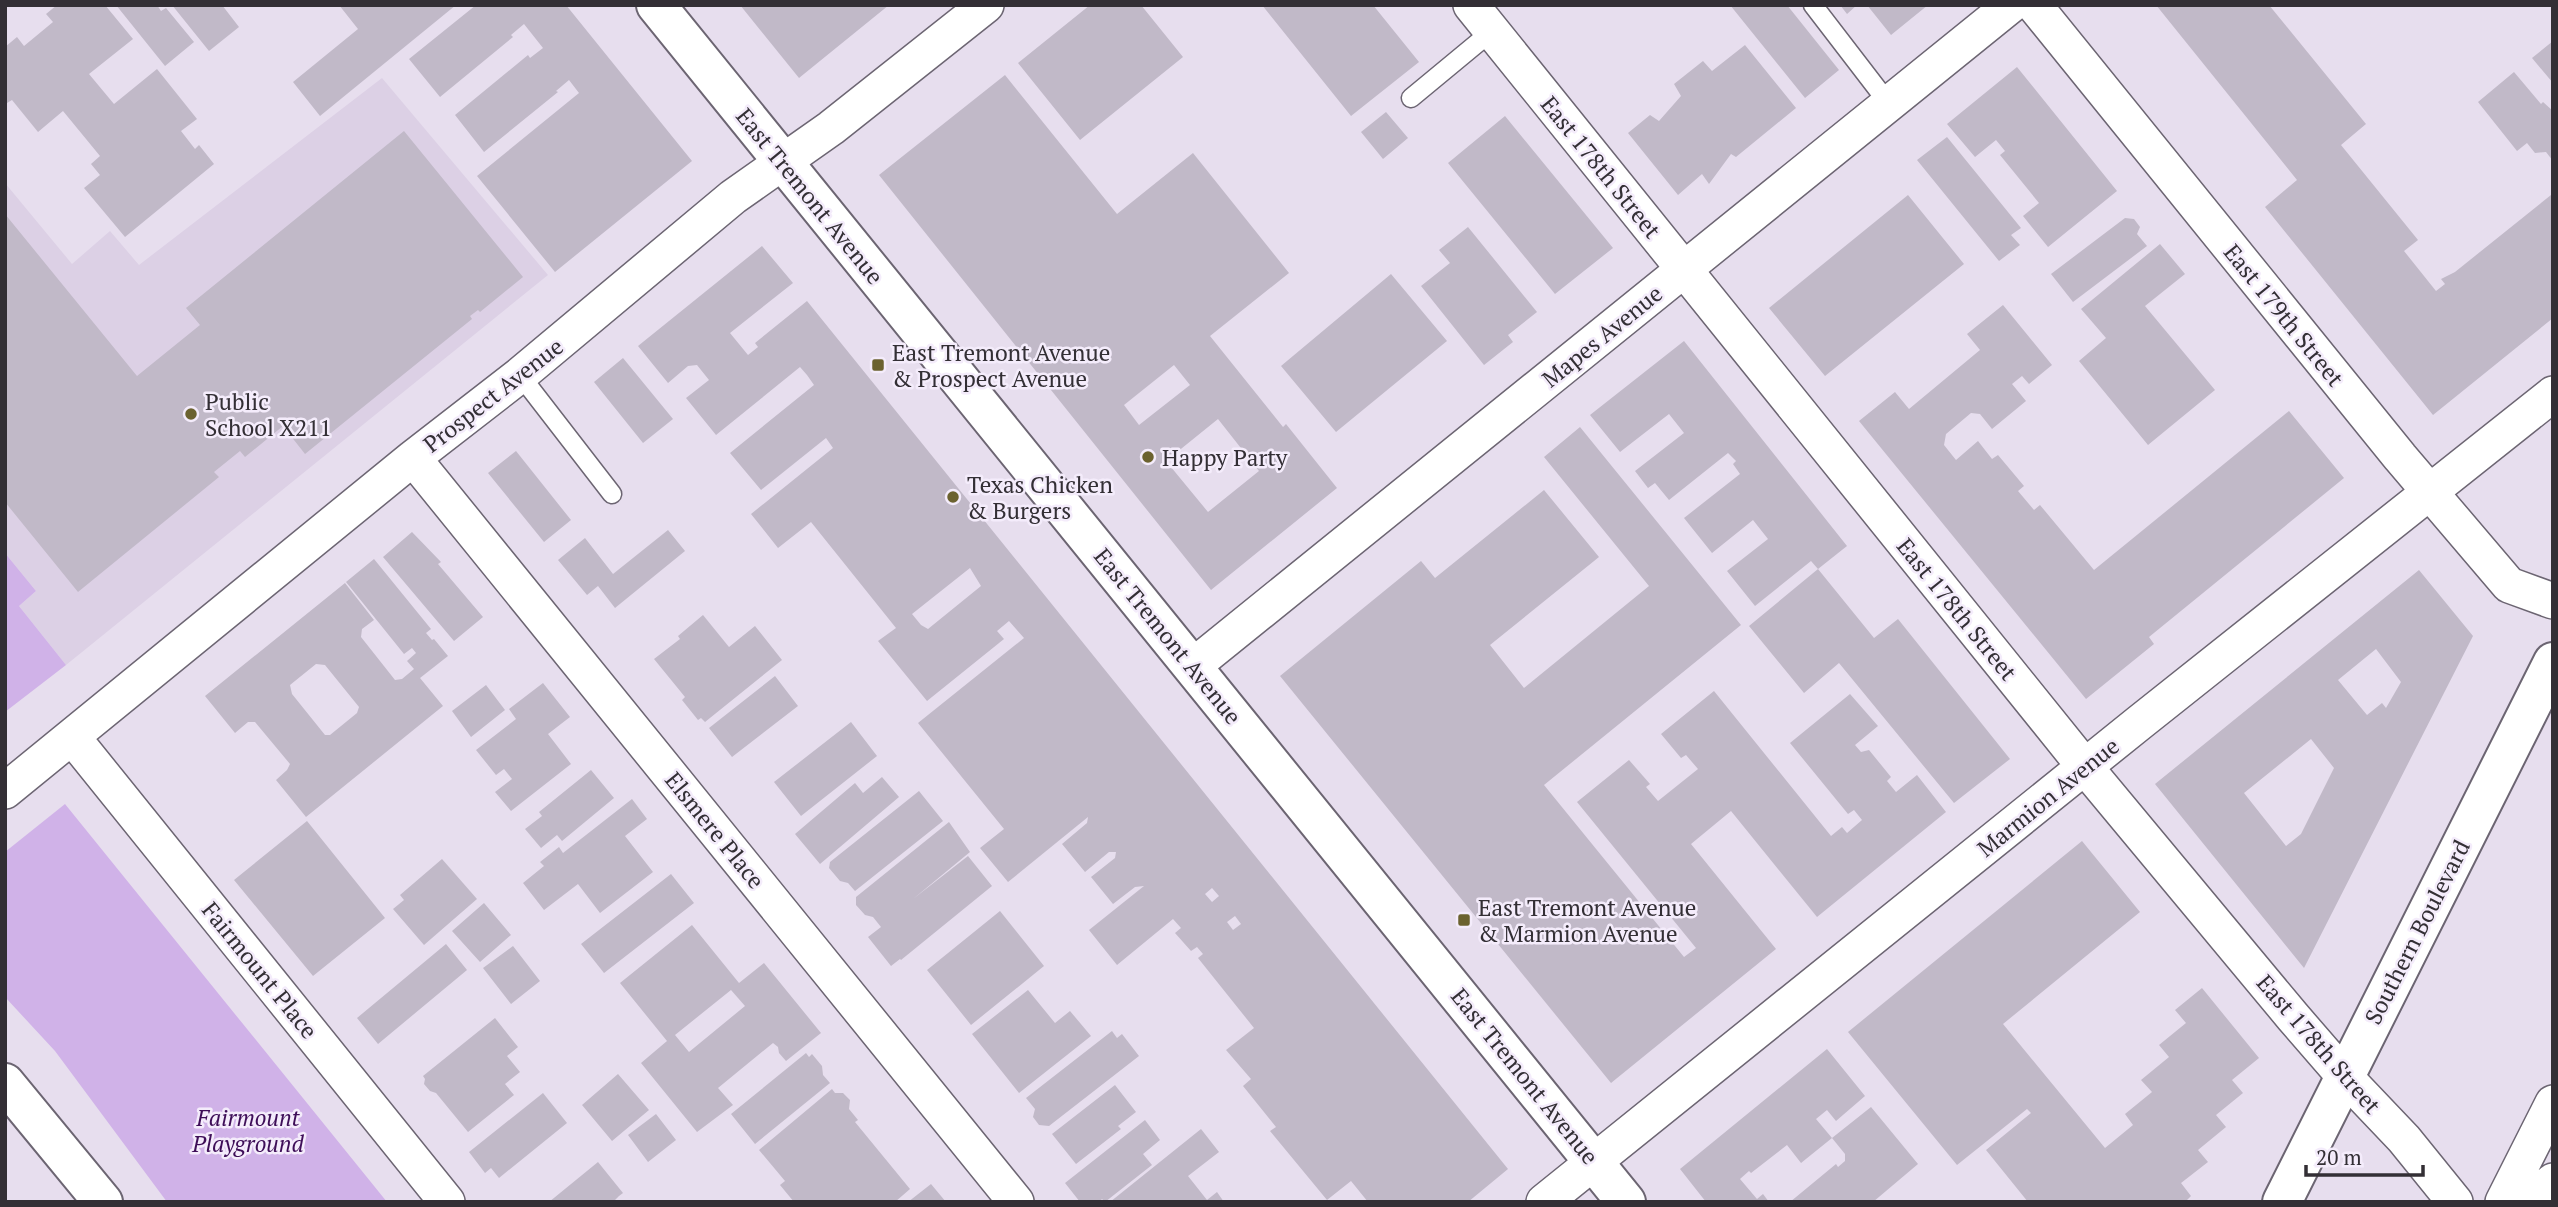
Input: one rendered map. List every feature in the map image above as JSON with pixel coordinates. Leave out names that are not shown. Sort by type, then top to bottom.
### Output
[{"type":"main road","name":"East Tremont Avenue","points":[[656,5],[1626,1202]]},
{"type":"main road","name":"Southern Boulevard","points":[[2282,1202],[2553,662]]},
{"type":"main road","points":[[5,1083],[103,1202]]},
{"type":"street","name":"Prospect Avenue","points":[[5,791],[413,458],[520,375],[733,197],[831,128],[986,5]]},
{"type":"street","name":"Mapes Avenue","points":[[1192,667],[2011,5]]},
{"type":"street","name":"East 179th Street","points":[[2034,5],[2429,492],[2509,585],[2553,601]]},
{"type":"street","name":"East 178th Street","points":[[1482,18],[2085,767],[2345,1077],[2404,1139],[2455,1202]]},
{"type":"street","name":"Marmion Avenue","points":[[1544,1202],[2553,394]]},
{"type":"street","name":"Elsmere Place","points":[[413,458],[1016,1202]]},
{"type":"street","name":"Fairmount Place","points":[[73,738],[447,1202]]},
{"type":"street","points":[[2503,1202],[2553,1103]]},
{"type":"street","points":[[2527,1202],[2553,1181]]},
{"type":"lane","points":[[1813,5],[1889,104]]},
{"type":"lane","points":[[1411,98],[1482,18]]},
{"type":"lane","points":[[520,375],[612,494]]},
{"type":"shaded area","name":"Public School X211","points":[[382,78],[548,275],[66,665],[19,606],[36,591],[5,553],[5,183],[72,264],[110,231],[139,265]]},
{"type":"green space","points":[[5,553],[36,591],[19,606],[66,665],[5,712]]},
{"type":"green space","name":"Fairmount Playground","points":[[65,804],[387,1202],[167,1202],[55,1051],[5,997],[5,852]]},
{"type":"building","points":[[57,5],[105,5],[133,39],[89,74],[114,104],[157,69],[197,119],[181,131],[195,149],[199,145],[214,164],[125,237],[84,188],[100,175],[91,164],[100,156],[63,111],[38,132],[12,100],[7,103],[5,101],[5,47],[17,37],[24,46],[53,22],[46,14]]},
{"type":"building","points":[[116,5],[157,5],[161,11],[166,8],[194,42],[165,66]]},
{"type":"building","points":[[172,5],[222,5],[239,27],[209,51]]},
{"type":"building","points":[[339,5],[456,5],[320,116],[293,82],[358,29]]},
{"type":"building","points":[[476,5],[566,5],[692,161],[555,272],[477,176],[579,93],[569,80],[484,152],[455,115],[528,55],[530,58],[543,48],[524,24],[511,35],[513,37],[440,97],[409,59]]},
{"type":"building","points":[[740,5],[889,5],[799,78]]},
{"type":"building","points":[[1090,5],[1141,5],[1183,57],[1080,140],[1018,63]]},
{"type":"building","points":[[1262,5],[1373,5],[1419,62],[1351,116]]},
{"type":"building","points":[[1730,5],[1787,5],[1839,70],[1805,98]]},
{"type":"building","points":[[1840,5],[1857,5],[1847,14]]},
{"type":"building","points":[[1867,5],[1928,5],[1891,35]]},
{"type":"building","points":[[2156,5],[2269,5],[2366,124],[2341,145],[2418,240],[2404,251],[2436,291],[2445,284],[2441,279],[2455,272],[2551,195],[2553,318],[2433,415],[2265,207],[2297,180]]},
{"type":"building","points":[[2553,41],[2553,83],[2532,58]]},
{"type":"building","points":[[1745,45],[1796,108],[1736,157],[1731,154],[1709,184],[1702,174],[1678,195],[1628,133],[1650,115],[1659,121],[1681,96],[1674,84],[1703,61],[1712,71]]},
{"type":"building","points":[[2017,67],[2117,191],[2048,247],[2023,216],[2039,203],[2000,155],[2005,151],[1996,140],[1975,157],[1947,124]]},
{"type":"building","points":[[2514,72],[2541,104],[2543,102],[2553,111],[2553,161],[2546,152],[2535,153],[2527,143],[2517,151],[2478,102]]},
{"type":"building","points":[[1005,75],[1117,214],[1193,153],[1289,273],[1210,336],[1283,427],[1286,424],[1337,488],[1211,590],[879,175]],"holes":[[[1174,365],[1190,385],[1139,425],[1124,405]],[[1218,419],[1259,471],[1208,512],[1166,461]]]},
{"type":"building","points":[[1386,112],[1408,138],[1383,159],[1361,132]]},
{"type":"building","points":[[1505,116],[1613,248],[1555,294],[1448,163]]},
{"type":"building","name":"Public School X211","points":[[404,131],[523,277],[480,312],[478,310],[470,316],[472,319],[305,454],[283,426],[245,457],[240,451],[214,472],[219,477],[78,592],[5,502],[5,214],[137,376],[200,325],[186,308]]},
{"type":"building","points":[[1947,137],[2021,228],[2011,235],[2020,245],[1999,261],[1917,160]]},
{"type":"building","points":[[1908,195],[1964,264],[1825,376],[1769,308]]},
{"type":"building","points":[[2125,218],[2134,219],[2140,227],[2137,234],[2147,246],[2073,302],[2051,274]]},
{"type":"building","points":[[1468,227],[1537,312],[1508,335],[1513,342],[1484,365],[1421,286],[1450,263],[1439,250]]},
{"type":"building","points":[[2160,244],[2185,274],[2145,306],[2215,390],[2148,445],[2079,361],[2106,338],[2081,309]]},
{"type":"building","points":[[762,246],[793,283],[730,333],[748,355],[758,347],[755,343],[807,301],[1508,1169],[1468,1202],[1368,1202],[1351,1181],[1327,1200],[1270,1131],[1276,1127],[1243,1086],[1251,1079],[1226,1050],[1254,1028],[1198,958],[1203,954],[1197,947],[1191,951],[1175,933],[1181,928],[1173,919],[1117,965],[1089,930],[1144,886],[1135,887],[1113,904],[1091,877],[1115,858],[1116,852],[1109,852],[1085,872],[1062,844],[1087,823],[1088,817],[1008,882],[980,848],[1004,829],[918,723],[1024,638],[1009,621],[997,631],[1004,639],[927,701],[878,641],[896,628],[811,522],[778,548],[751,514],[833,448],[826,438],[761,490],[730,453],[814,385],[807,375],[800,367],[716,435],[686,398],[709,380],[697,365],[688,366],[668,383],[638,346]],"holes":[[[970,568],[981,586],[928,629],[921,625],[912,614]],[[1212,888],[1219,896],[1212,902],[1205,894]],[[1235,916],[1241,924],[1233,930],[1227,922]]]},
{"type":"building","points":[[1391,274],[1447,341],[1336,432],[1281,366]]},
{"type":"building","points":[[2003,305],[2052,365],[2029,384],[2022,376],[2012,384],[2026,401],[1992,429],[1980,414],[1971,413],[1946,434],[1944,445],[1956,460],[1978,441],[1992,459],[1998,455],[2024,486],[2018,491],[2034,510],[2040,505],[2094,570],[2289,411],[2344,478],[2149,637],[2154,644],[2086,699],[1859,421],[1895,392],[1909,409],[1980,350],[1967,334]]},
{"type":"building","points":[[1684,341],[1847,546],[1818,569],[1811,561],[1755,606],[1727,571],[1768,539],[1753,520],[1712,553],[1684,518],[1740,474],[1733,464],[1736,461],[1728,453],[1669,500],[1655,483],[1648,488],[1635,471],[1684,433],[1669,414],[1620,452],[1590,415]]},
{"type":"building","points":[[623,358],[673,419],[643,443],[594,382]]},
{"type":"building","points":[[1580,427],[1741,625],[1544,785],[1684,957],[1696,948],[1577,802],[1629,760],[1650,784],[1646,787],[1658,801],[1698,769],[1686,755],[1681,758],[1661,734],[1714,691],[1831,836],[1842,827],[1847,833],[1862,820],[1854,810],[1848,814],[1790,743],[1850,694],[1878,726],[1855,745],[1861,752],[1869,750],[1891,777],[1887,781],[1896,792],[1917,775],[1946,812],[1817,917],[1731,811],[1691,844],[1776,949],[1611,1083],[1280,676],[1421,561],[1435,578],[1544,490],[1599,557],[1490,645],[1524,688],[1649,586],[1544,457]]},
{"type":"building","points":[[516,451],[571,520],[544,542],[488,473]]},
{"type":"building","points":[[668,530],[685,551],[615,608],[598,586],[587,595],[558,560],[585,538],[613,574]]},
{"type":"building","points":[[412,532],[441,562],[438,564],[483,617],[454,641],[383,557]]},
{"type":"building","points":[[374,559],[431,629],[426,633],[448,656],[420,678],[443,706],[306,817],[276,780],[290,764],[255,722],[248,722],[235,733],[205,696],[345,583],[374,620],[362,629],[361,637],[395,680],[402,679],[414,669],[407,661],[416,653],[412,648],[404,654],[346,582]],"holes":[[[316,664],[325,665],[359,707],[357,713],[330,735],[325,735],[292,694],[290,685]]]},
{"type":"building","points":[[1818,569],[1874,638],[1898,619],[2010,759],[1954,803],[1839,663],[1804,693],[1749,626]]},
{"type":"building","points":[[2419,570],[2473,636],[2304,968],[2155,784]],"holes":[[[2376,649],[2401,682],[2386,708],[2382,703],[2367,715],[2338,680]],[[2311,739],[2334,768],[2301,834],[2286,846],[2244,793]]]},
{"type":"building","points":[[703,615],[729,647],[755,626],[782,660],[705,722],[701,718],[698,720],[682,700],[685,697],[654,659],[680,639],[678,636]]},
{"type":"building","points":[[775,676],[798,706],[732,757],[709,728]]},
{"type":"building","points":[[543,683],[570,717],[548,734],[571,764],[511,811],[495,792],[512,779],[504,769],[496,775],[476,750],[516,719],[509,709]]},
{"type":"building","points":[[486,685],[505,710],[471,737],[452,711]]},
{"type":"building","points":[[851,722],[877,756],[801,816],[774,782]]},
{"type":"building","points":[[591,770],[614,798],[562,841],[557,835],[541,848],[525,829],[542,816],[539,812]]},
{"type":"building","points":[[882,777],[899,797],[820,864],[795,834],[855,783],[863,793]]},
{"type":"building","points":[[919,791],[943,821],[855,891],[848,883],[840,881],[829,868],[830,862]]},
{"type":"building","points":[[632,799],[647,819],[625,836],[653,872],[600,913],[578,884],[544,910],[523,883],[544,866],[540,862],[559,847],[563,853]]},
{"type":"building","points":[[307,821],[385,918],[313,976],[234,880]]},
{"type":"building","points":[[949,822],[970,852],[913,899],[968,856],[992,886],[891,966],[868,937],[881,927],[873,917],[865,915],[856,905],[856,897]]},
{"type":"building","points":[[2082,841],[2140,912],[2003,1024],[2105,1148],[2133,1125],[2125,1114],[2152,1092],[2141,1080],[2169,1057],[2159,1045],[2186,1023],[2175,1010],[2202,988],[2259,1058],[2232,1080],[2243,1093],[2216,1115],[2226,1127],[2198,1150],[2208,1162],[2181,1183],[2191,1196],[2185,1202],[2028,1202],[1986,1150],[2031,1113],[2027,1109],[1957,1165],[1848,1032]]},
{"type":"building","points":[[442,859],[477,899],[424,945],[393,909],[404,900],[400,895]]},
{"type":"building","points":[[671,874],[694,903],[604,973],[581,944]]},
{"type":"building","points":[[484,903],[511,935],[480,962],[452,931]]},
{"type":"building","points":[[1000,911],[1044,966],[971,1025],[927,970]]},
{"type":"building","points":[[692,925],[739,983],[764,963],[821,1033],[786,1061],[773,1043],[718,1088],[733,1105],[697,1132],[641,1063],[667,1041],[620,983]],"holes":[[[731,990],[745,1006],[689,1052],[675,1035]]]},
{"type":"building","points":[[446,944],[467,970],[378,1044],[357,1018]]},
{"type":"building","points":[[513,946],[540,981],[511,1004],[483,968]]},
{"type":"building","points":[[1028,990],[1055,1023],[1070,1011],[1091,1036],[1019,1093],[972,1034]]},
{"type":"building","points":[[495,1018],[518,1047],[507,1056],[520,1072],[505,1084],[514,1095],[468,1132],[436,1093],[424,1084],[423,1076]]},
{"type":"building","points":[[1112,1031],[1117,1038],[1122,1034],[1139,1056],[1049,1126],[1039,1125],[1033,1117],[1035,1109],[1026,1098]]},
{"type":"building","points":[[1827,1049],[1865,1096],[1836,1121],[1827,1110],[1816,1119],[1832,1138],[1801,1163],[1787,1145],[1740,1179],[1757,1199],[1763,1194],[1769,1202],[1706,1202],[1680,1169]]},
{"type":"building","points":[[806,1053],[809,1057],[812,1054],[822,1066],[823,1075],[830,1083],[755,1144],[731,1114]]},
{"type":"building","points":[[618,1074],[649,1110],[612,1141],[582,1105]]},
{"type":"building","points":[[1115,1085],[1136,1112],[1118,1126],[1121,1129],[1076,1164],[1052,1134]]},
{"type":"building","points":[[832,1089],[835,1093],[843,1093],[850,1100],[849,1109],[858,1120],[855,1122],[910,1189],[895,1202],[794,1202],[780,1185],[785,1181],[759,1150]]},
{"type":"building","points":[[543,1093],[567,1123],[499,1178],[491,1168],[485,1173],[469,1152]]},
{"type":"building","points":[[1871,1107],[1918,1164],[1873,1202],[1790,1202],[1836,1164],[1838,1167],[1845,1161],[1845,1154],[1832,1138]]},
{"type":"building","points":[[656,1114],[676,1140],[648,1162],[628,1135]]},
{"type":"building","points":[[1145,1120],[1160,1140],[1143,1154],[1152,1165],[1105,1202],[1102,1199],[1099,1202],[1080,1202],[1065,1183]]},
{"type":"building","points":[[1201,1129],[1219,1152],[1188,1176],[1207,1200],[1217,1192],[1224,1202],[1110,1202]]},
{"type":"building","points":[[598,1162],[623,1193],[613,1202],[549,1202]]},
{"type":"building","points":[[931,1184],[946,1202],[908,1202]]},
{"type":"place","name":"East Tremont Avenue & Prospect Avenue","points":[[878,365]]},
{"type":"place","name":"Public School X211","points":[[191,414]]},
{"type":"place","name":"Happy Party","points":[[1148,457]]},
{"type":"place","name":"Texas Chicken & Burgers","points":[[953,497]]},
{"type":"place","name":"East Tremont Avenue & Marmion Avenue","points":[[1464,920]]}]
